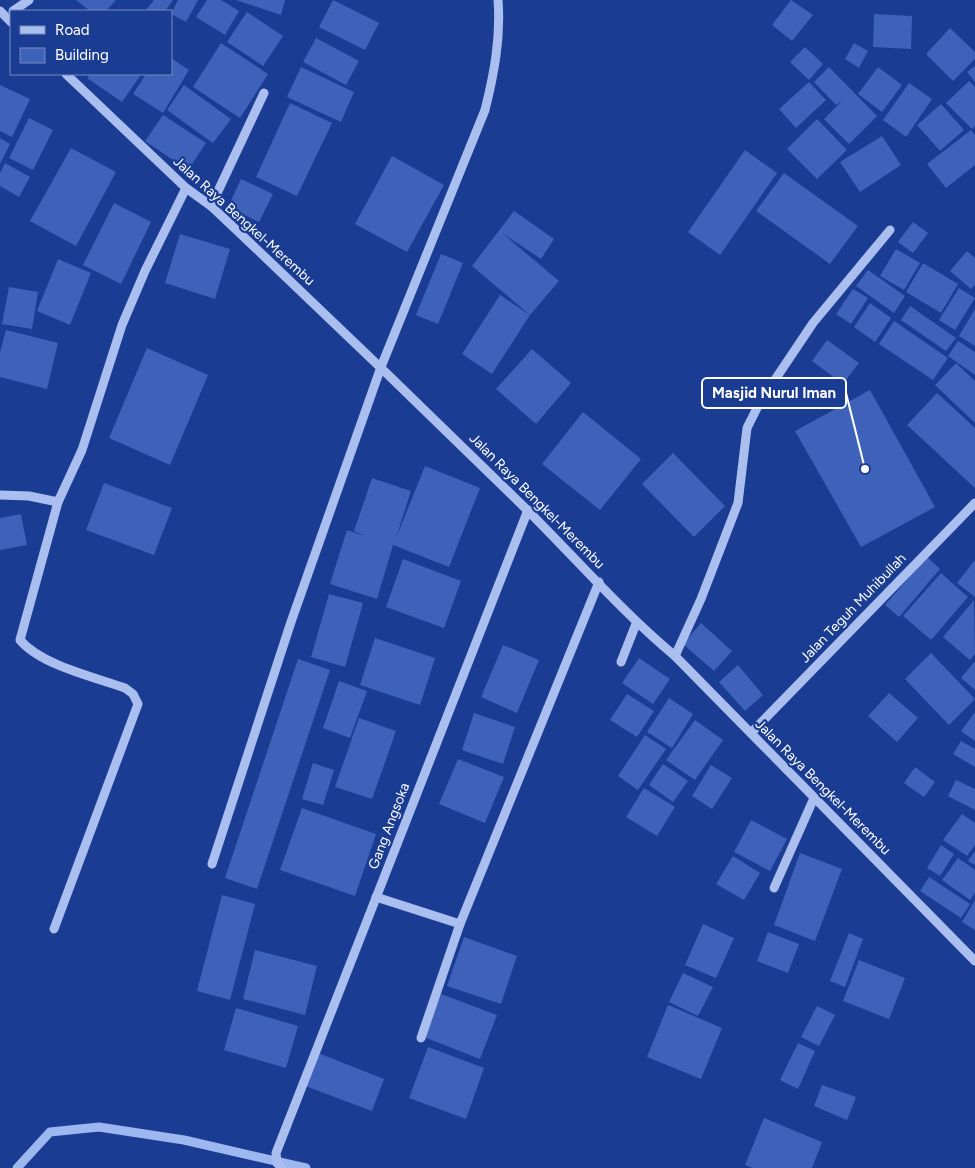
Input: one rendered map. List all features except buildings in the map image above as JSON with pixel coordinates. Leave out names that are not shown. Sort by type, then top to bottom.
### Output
[{"type":"street","points":[[14,10],[30,0]]},
{"type":"street","points":[[212,864],[291,622],[382,367],[485,110],[493,78],[499,39],[498,0]]},
{"type":"street","name":"Jalan Raya Bengkel-Merembu","points":[[67,75],[186,188],[211,206],[382,367],[528,510],[599,582],[636,624],[674,656],[975,961]]},
{"type":"street","points":[[211,206],[264,93]]},
{"type":"street","points":[[54,929],[138,704],[133,694],[125,688],[44,658],[27,648],[20,640],[58,502],[82,450],[122,325],[145,271],[186,188]]},
{"type":"street","points":[[674,656],[701,598],[735,512],[747,428],[755,411],[814,323],[890,230]]},
{"type":"street","points":[[0,495],[28,496],[58,502]]},
{"type":"street","name":"Jalan Teguh Muhibullah","points":[[751,734],[975,502]]},
{"type":"street","name":"Gang Angsoka","points":[[282,1168],[277,1163],[276,1153],[528,510]]},
{"type":"street","points":[[421,1038],[460,924],[599,582]]},
{"type":"street","points":[[621,662],[636,624]]},
{"type":"street","points":[[774,888],[814,798]]},
{"type":"street","points":[[376,897],[460,924]]},
{"type":"waterway","points":[[17,1168],[50,1132],[99,1127],[184,1140],[306,1168]]},
{"type":"place","name":"Masjid Nurul Iman","points":[[865,469]]}]
